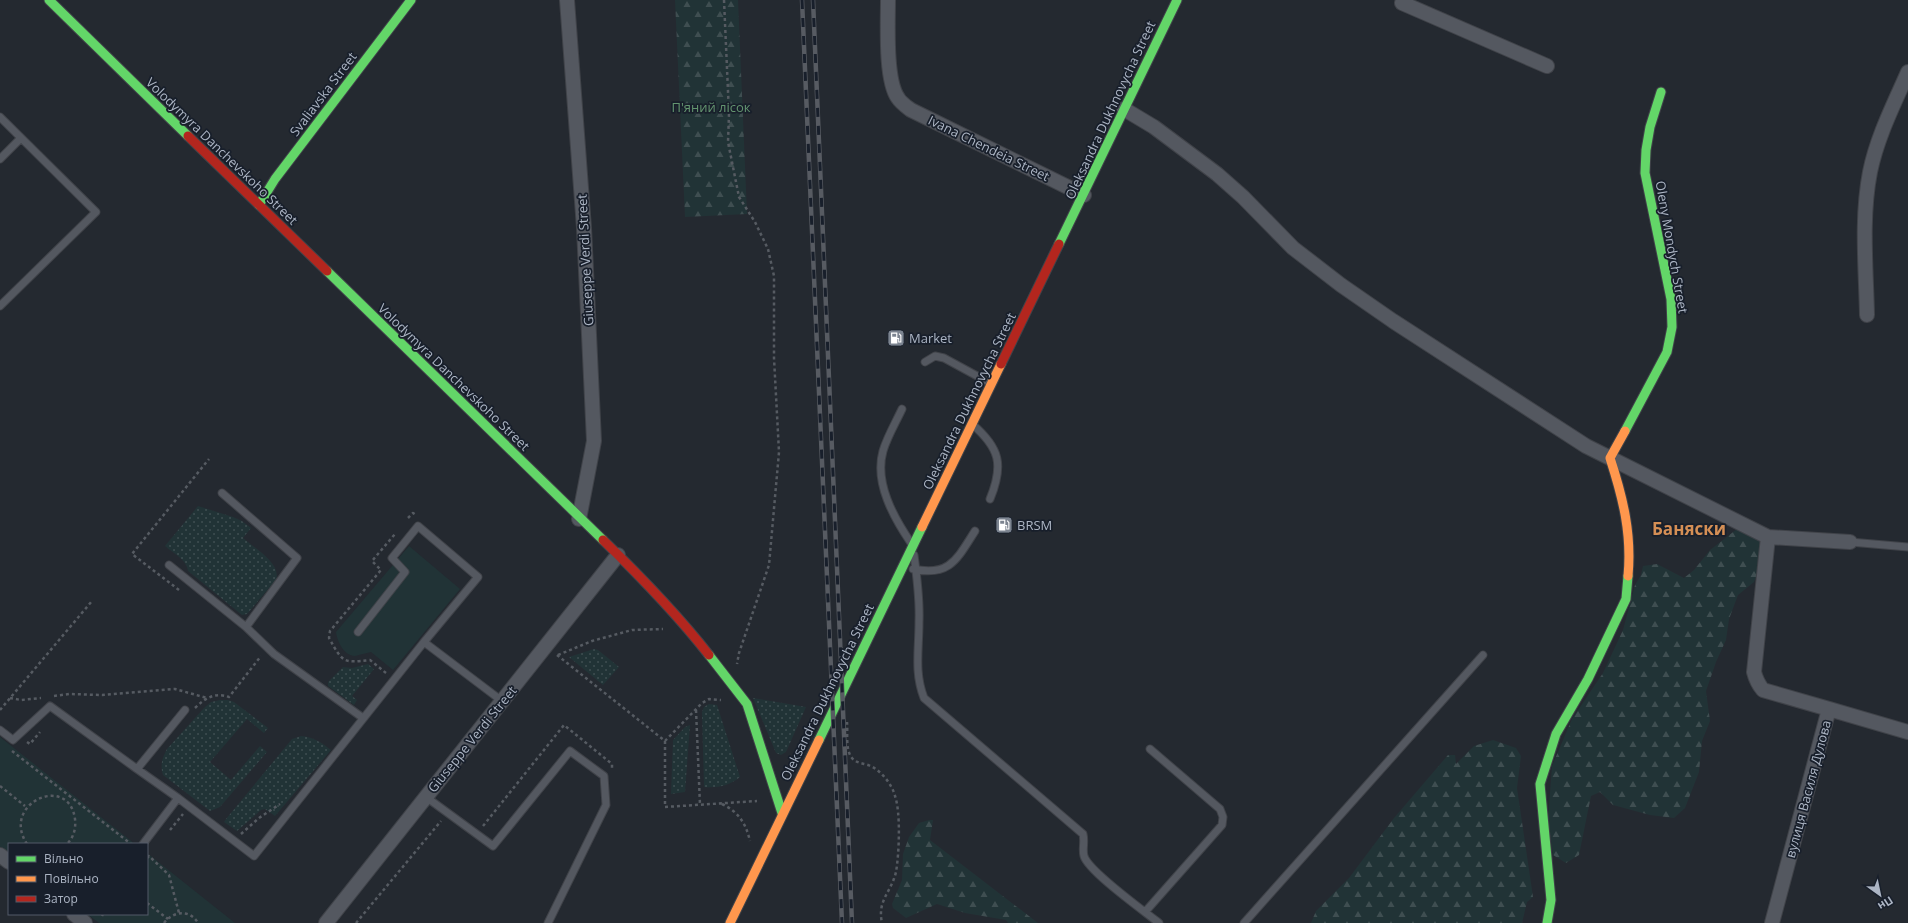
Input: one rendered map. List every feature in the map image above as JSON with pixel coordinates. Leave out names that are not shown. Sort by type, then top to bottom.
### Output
[{"type":"street","name":"Volodymyra Danchevskoho Street","points":[[49,0],[579,519],[618,555],[690,630],[747,704],[782,813]]},
{"type":"street","name":"Svaliavska Street","points":[[259,205],[275,179],[410,0]]},
{"type":"street","name":"Giuseppe Verdi Street","points":[[567,0],[584,228],[594,441],[579,519]]},
{"type":"street","name":"Ivana Chendeia Street","points":[[888,0],[890,77],[897,97],[911,110],[1084,195]]},
{"type":"street","name":"Oleksandra Dukhnovycha Street","points":[[730,923],[782,813],[1084,195],[1177,0]]},
{"type":"street","points":[[1403,0],[1402,3],[1547,66]]},
{"type":"street","points":[[1867,315],[1866,207],[1870,171],[1881,135],[1908,72]]},
{"type":"street","name":"Oleny Mondych Street","points":[[1610,458],[1667,352],[1672,327],[1670,299],[1645,173],[1646,150],[1650,127],[1661,92]]},
{"type":"street","points":[[1124,109],[1160,131],[1217,174],[1243,197],[1293,248],[1341,285],[1393,321],[1586,446],[1768,537],[1850,542]]},
{"type":"street","points":[[1547,923],[1551,900],[1546,861],[1540,784],[1556,734],[1588,679],[1626,599],[1629,564],[1628,529],[1622,494],[1610,458]]},
{"type":"street","name":"вулиця Василя Дулова","points":[[1768,537],[1754,672],[1755,678],[1758,685],[1763,690],[1829,709],[1772,923]]},
{"type":"street","name":"Giuseppe Verdi Street","points":[[327,923],[618,555]]},
{"type":"street","points":[[1829,709],[1908,732]]},
{"type":"street","points":[[0,855],[8,861]]},
{"type":"lane","points":[[0,117],[96,212],[0,306]]},
{"type":"lane","points":[[0,159],[21,138]]},
{"type":"lane","points":[[925,362],[935,356],[944,358],[992,384]]},
{"type":"lane","points":[[902,409],[882,452],[881,471],[887,497],[900,526],[913,546],[919,595],[920,622],[917,666],[918,683],[924,698],[1083,834],[1085,841],[1084,855],[1091,868],[1159,923]]},
{"type":"lane","points":[[972,424],[988,437],[996,456],[999,470],[996,484],[990,499]]},
{"type":"lane","points":[[222,493],[297,558],[246,627]]},
{"type":"lane","points":[[0,730],[13,740],[50,706],[178,798],[254,856],[394,679],[478,577],[418,526],[392,558],[405,572],[358,632]]},
{"type":"lane","points":[[903,566],[938,571],[951,563],[962,551],[975,531]]},
{"type":"lane","points":[[1850,542],[1908,547]]},
{"type":"lane","points":[[169,565],[246,627],[274,654],[363,718]]},
{"type":"lane","points":[[424,642],[502,701]]},
{"type":"lane","points":[[1244,923],[1482,655]]},
{"type":"lane","points":[[137,769],[187,711]]},
{"type":"lane","points":[[1145,912],[1222,825],[1223,817],[1220,809],[1150,749]]},
{"type":"lane","points":[[426,797],[493,846],[570,751],[604,776],[606,805],[548,923]]},
{"type":"lane","points":[[144,843],[178,798]]},
{"type":"path","points":[[724,0],[729,114],[728,142],[739,197],[756,222],[768,249],[774,276],[774,358],[779,452],[768,565],[739,652],[736,668]]},
{"type":"path","points":[[182,592],[132,554],[209,459]]},
{"type":"path","points":[[408,519],[413,513],[419,518]]},
{"type":"path","points":[[394,679],[370,660],[349,663],[343,659],[329,638],[330,631],[381,570],[372,561],[398,531]]},
{"type":"path","points":[[0,710],[92,601]]},
{"type":"path","points":[[551,658],[592,641],[632,630],[663,629]]},
{"type":"path","points":[[552,651],[665,742]]},
{"type":"path","points":[[187,711],[214,695],[229,697],[264,654]]},
{"type":"path","points":[[49,697],[70,694],[102,695],[174,689],[199,697],[208,698]]},
{"type":"path","points":[[10,698],[22,700],[42,698]]},
{"type":"path","points":[[721,700],[709,699],[696,710],[665,742],[665,807],[757,801]]},
{"type":"path","points":[[696,710],[700,805]]},
{"type":"path","points":[[847,715],[848,748],[851,757],[859,763],[869,765],[883,775],[895,796],[899,826],[896,871],[891,888],[883,900],[880,913],[882,923]]},
{"type":"path","points":[[481,830],[564,726],[612,764],[612,771]]},
{"type":"path","points":[[18,736],[30,744],[44,727]]},
{"type":"path","points":[[9,749],[130,843]]},
{"type":"path","points":[[0,786],[25,806]]},
{"type":"path","points":[[26,843],[19,831],[18,822],[20,813],[25,806],[35,798],[48,795],[64,801],[70,807],[75,816],[76,825],[74,834],[68,843]]},
{"type":"path","points":[[64,801],[68,795]]},
{"type":"path","points":[[235,841],[242,832],[276,806],[289,799],[300,799]]},
{"type":"path","points":[[722,804],[729,807],[741,818],[747,829],[750,842]]},
{"type":"path","points":[[174,805],[190,817]]},
{"type":"path","points":[[169,831],[184,812]]},
{"type":"path","points":[[356,923],[448,813]]},
{"type":"path","points":[[154,850],[148,857],[169,875],[179,913]]},
{"type":"path","points":[[148,904],[168,919]]},
{"type":"path","points":[[164,923],[179,913],[192,916],[198,923]]},
{"type":"green space","name":"П'яний лісок","points":[[675,0],[738,0],[747,214],[685,217]]},
{"type":"green space","points":[[198,506],[233,517],[242,521],[251,528],[243,538],[266,556],[275,568],[277,574],[276,580],[247,614],[242,615],[188,571],[185,563],[165,546]]},
{"type":"green space","points":[[1737,529],[1761,541],[1763,560],[1754,582],[1738,595],[1729,619],[1726,640],[1716,662],[1706,691],[1710,721],[1702,741],[1699,772],[1685,808],[1674,818],[1650,815],[1613,805],[1600,792],[1591,796],[1579,855],[1566,863],[1553,855],[1548,820],[1552,766],[1572,719],[1603,673],[1623,630],[1635,585],[1641,575],[1643,566],[1657,564],[1684,578],[1694,570],[1710,550]]},
{"type":"green space","points":[[409,546],[460,589],[393,670],[371,652],[355,656],[348,654],[344,651],[340,644],[336,632]]},
{"type":"green space","points":[[594,649],[598,650],[619,667],[603,685],[569,657]]},
{"type":"green space","points":[[368,664],[374,669],[352,696],[357,700],[354,705],[328,686],[328,682],[343,667],[352,668]]},
{"type":"green space","points":[[753,698],[806,707],[786,752],[781,755],[776,753]]},
{"type":"green space","points":[[220,700],[234,702],[268,728],[264,733],[247,719],[210,762],[231,780],[260,746],[267,752],[220,807],[210,811],[163,775],[162,765],[167,749],[204,708],[211,702]]},
{"type":"green space","points":[[709,704],[717,705],[740,777],[723,786],[704,787],[702,712],[704,707]]},
{"type":"green space","points":[[690,725],[685,792],[671,794],[673,740],[685,727]]},
{"type":"green space","points":[[301,736],[317,740],[331,750],[275,816],[265,809],[261,810],[237,831],[224,822],[292,739]]},
{"type":"green space","points":[[0,737],[134,843],[8,843],[8,853],[0,847]]},
{"type":"green space","points":[[1493,740],[1516,748],[1521,756],[1517,788],[1533,897],[1527,902],[1522,923],[1311,923],[1316,911],[1349,878],[1394,818],[1448,755],[1455,755],[1456,764],[1474,746]]},
{"type":"green space","points":[[933,820],[930,840],[1038,923],[1008,923],[1006,920],[965,913],[937,904],[906,918],[893,908],[892,904],[902,880],[903,854],[909,837],[919,823]]},
{"type":"green space","points":[[148,854],[235,923],[99,923],[88,915],[148,915]]},
{"type":"railway","points":[[802,0],[842,923]]},
{"type":"railway","points":[[813,0],[852,923]]},
{"type":"traffic: fast","points":[[49,0],[188,136]]},
{"type":"traffic: fast","points":[[259,205],[275,179],[411,0]]},
{"type":"traffic: fast","points":[[1059,244],[1177,0]]},
{"type":"traffic: fast","points":[[1625,431],[1667,352],[1672,327],[1671,299],[1645,173],[1646,150],[1650,127],[1661,92]]},
{"type":"traffic: fast","points":[[327,271],[603,540]]},
{"type":"traffic: fast","points":[[819,740],[922,527]]},
{"type":"traffic: fast","points":[[1547,923],[1551,900],[1540,784],[1556,734],[1588,679],[1626,599],[1628,576]]},
{"type":"traffic: fast","points":[[709,655],[747,704],[782,813]]},
{"type":"traffic: slow","points":[[922,527],[1001,364]]},
{"type":"traffic: slow","points":[[1625,431],[1610,458],[1619,487],[1625,516],[1629,545],[1628,576]]},
{"type":"traffic: slow","points":[[730,923],[819,740]]},
{"type":"traffic: jam","points":[[188,136],[327,271]]},
{"type":"traffic: jam","points":[[1001,364],[1059,244]]},
{"type":"traffic: jam","points":[[603,540],[658,596],[709,655]]},
{"type":"place","name":"Market","points":[[896,338]]},
{"type":"place","name":"BRSM","points":[[1004,525]]},
{"type":"district","name":"Баняски","points":[[1689,529]]}]
